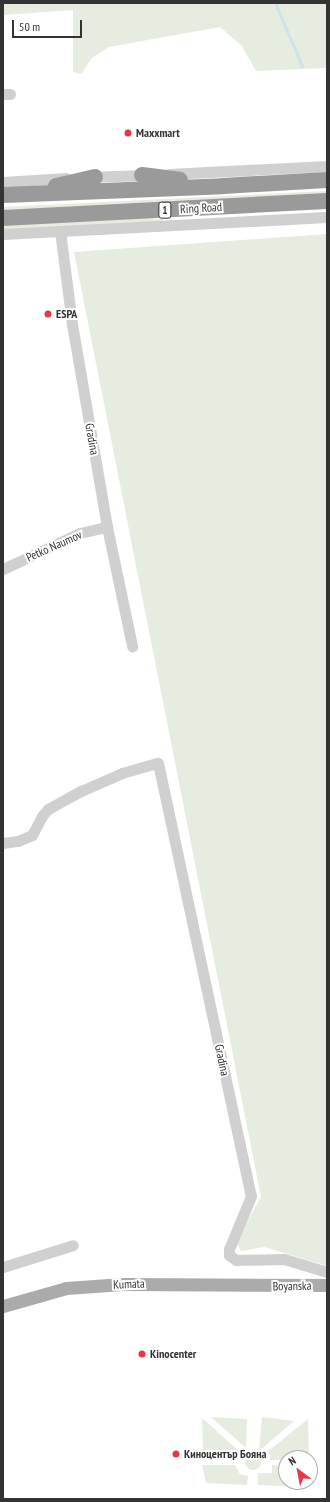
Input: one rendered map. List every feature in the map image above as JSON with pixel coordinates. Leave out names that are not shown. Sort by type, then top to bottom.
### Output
[{"type":"highway","points":[[142,175],[223,186]]},
{"type":"highway","points":[[10,195],[95,177]]},
{"type":"highway","name":"Ring Road","points":[[10,195],[327,180]]},
{"type":"highway","name":"Ring Road","points":[[3,218],[327,201]]},
{"type":"main road","name":"Kumata","points":[[3,1306],[74,1288],[123,1284],[257,1286]]},
{"type":"main road","name":"Boyanska","points":[[257,1286],[327,1285]]},
{"type":"street","points":[[3,182],[327,166]]},
{"type":"street","points":[[3,234],[327,217]]},
{"type":"street","name":"Gradina","points":[[60,231],[72,324],[107,526],[132,646]]},
{"type":"street","name":"Petko Naumov","points":[[3,569],[80,533],[107,526]]},
{"type":"street","name":"Gradina","points":[[3,843],[18,841],[32,835],[42,816],[48,809],[81,791],[122,773],[158,763],[251,1196],[229,1249],[229,1255],[236,1260],[284,1259],[327,1272]]},
{"type":"street","points":[[3,1268],[73,1246]]},
{"type":"shaded area","points":[[3,3],[327,3],[327,66],[326,68],[256,71],[242,46],[220,27],[109,47],[92,58],[81,74],[73,72],[73,10],[3,15]]},
{"type":"shaded area","points":[[327,191],[327,194],[3,211],[3,207]]},
{"type":"shaded area","points":[[142,218],[163,219],[163,222],[3,230],[3,225]]},
{"type":"shaded area","points":[[327,234],[327,1266],[264,1247],[241,1251],[236,1241],[261,1197],[74,252]]},
{"type":"shaded area","points":[[211,1417],[247,1419],[246,1448]]},
{"type":"shaded area","points":[[262,1417],[294,1421],[259,1451]]},
{"type":"shaded area","points":[[202,1418],[240,1452],[235,1457],[235,1460],[203,1460]]},
{"type":"shaded area","points":[[308,1419],[309,1450],[278,1450],[278,1460],[270,1460],[270,1455],[267,1452]]},
{"type":"shaded area","points":[[253,1454],[259,1456],[261,1462],[259,1468],[253,1470],[247,1468],[245,1462],[247,1456]]},
{"type":"shaded area","points":[[202,1465],[235,1465],[240,1474],[248,1476],[247,1485],[206,1483]]},
{"type":"shaded area","points":[[272,1465],[278,1465],[278,1486],[258,1485],[258,1473],[272,1473]]},
{"type":"waterway","points":[[275,3],[302,66]]},
{"type":"place","name":"Maxxmart","points":[[128,133]]},
{"type":"place","name":"ESPA","points":[[48,314]]},
{"type":"place","name":"Kinocenter","points":[[142,1354]]},
{"type":"place","name":"Киноцентър Бояна","points":[[176,1454]]}]
